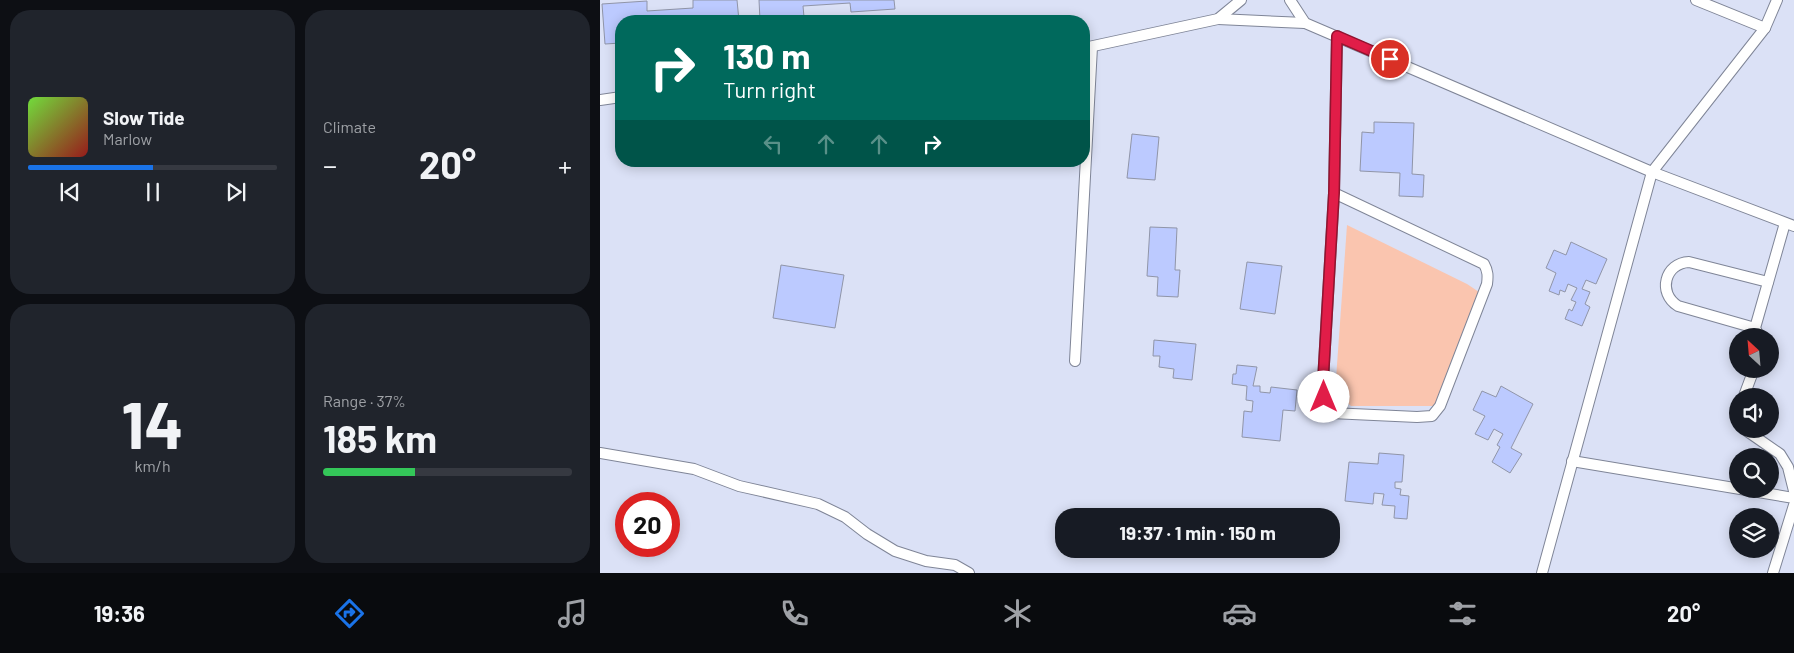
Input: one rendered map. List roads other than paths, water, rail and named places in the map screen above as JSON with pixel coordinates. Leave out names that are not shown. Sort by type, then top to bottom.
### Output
[{"type":"lane","points":[[1218,19],[1241,0]]},
{"type":"lane","points":[[1290,0],[1304,23]]},
{"type":"lane","points":[[1696,0],[1765,28]]},
{"type":"lane","points":[[1542,573],[1652,172],[1765,28],[1777,0]]},
{"type":"lane","points":[[1090,47],[1218,19],[1304,23],[1652,172],[1790,224],[1768,282],[1758,328]]},
{"type":"lane","points":[[1334,193],[1484,264],[1487,270],[1487,284],[1440,406],[1432,416],[1331,414],[1324,397],[1323,381],[1334,193],[1337,36]]},
{"type":"lane","points":[[600,100],[615,98]]},
{"type":"lane","points":[[1075,361],[1083,167]]},
{"type":"lane","points":[[1745,328],[1678,306],[1670,301],[1666,293],[1669,272],[1682,262],[1689,262],[1768,282]]},
{"type":"lane","points":[[1757,438],[1780,454],[1788,468],[1794,492]]},
{"type":"lane","points":[[600,453],[694,469],[739,486],[818,504],[845,518],[895,551],[955,566],[969,573]]},
{"type":"lane","points":[[1572,461],[1794,498]]},
{"type":"lane","points":[[1773,573],[1794,505]]}]
